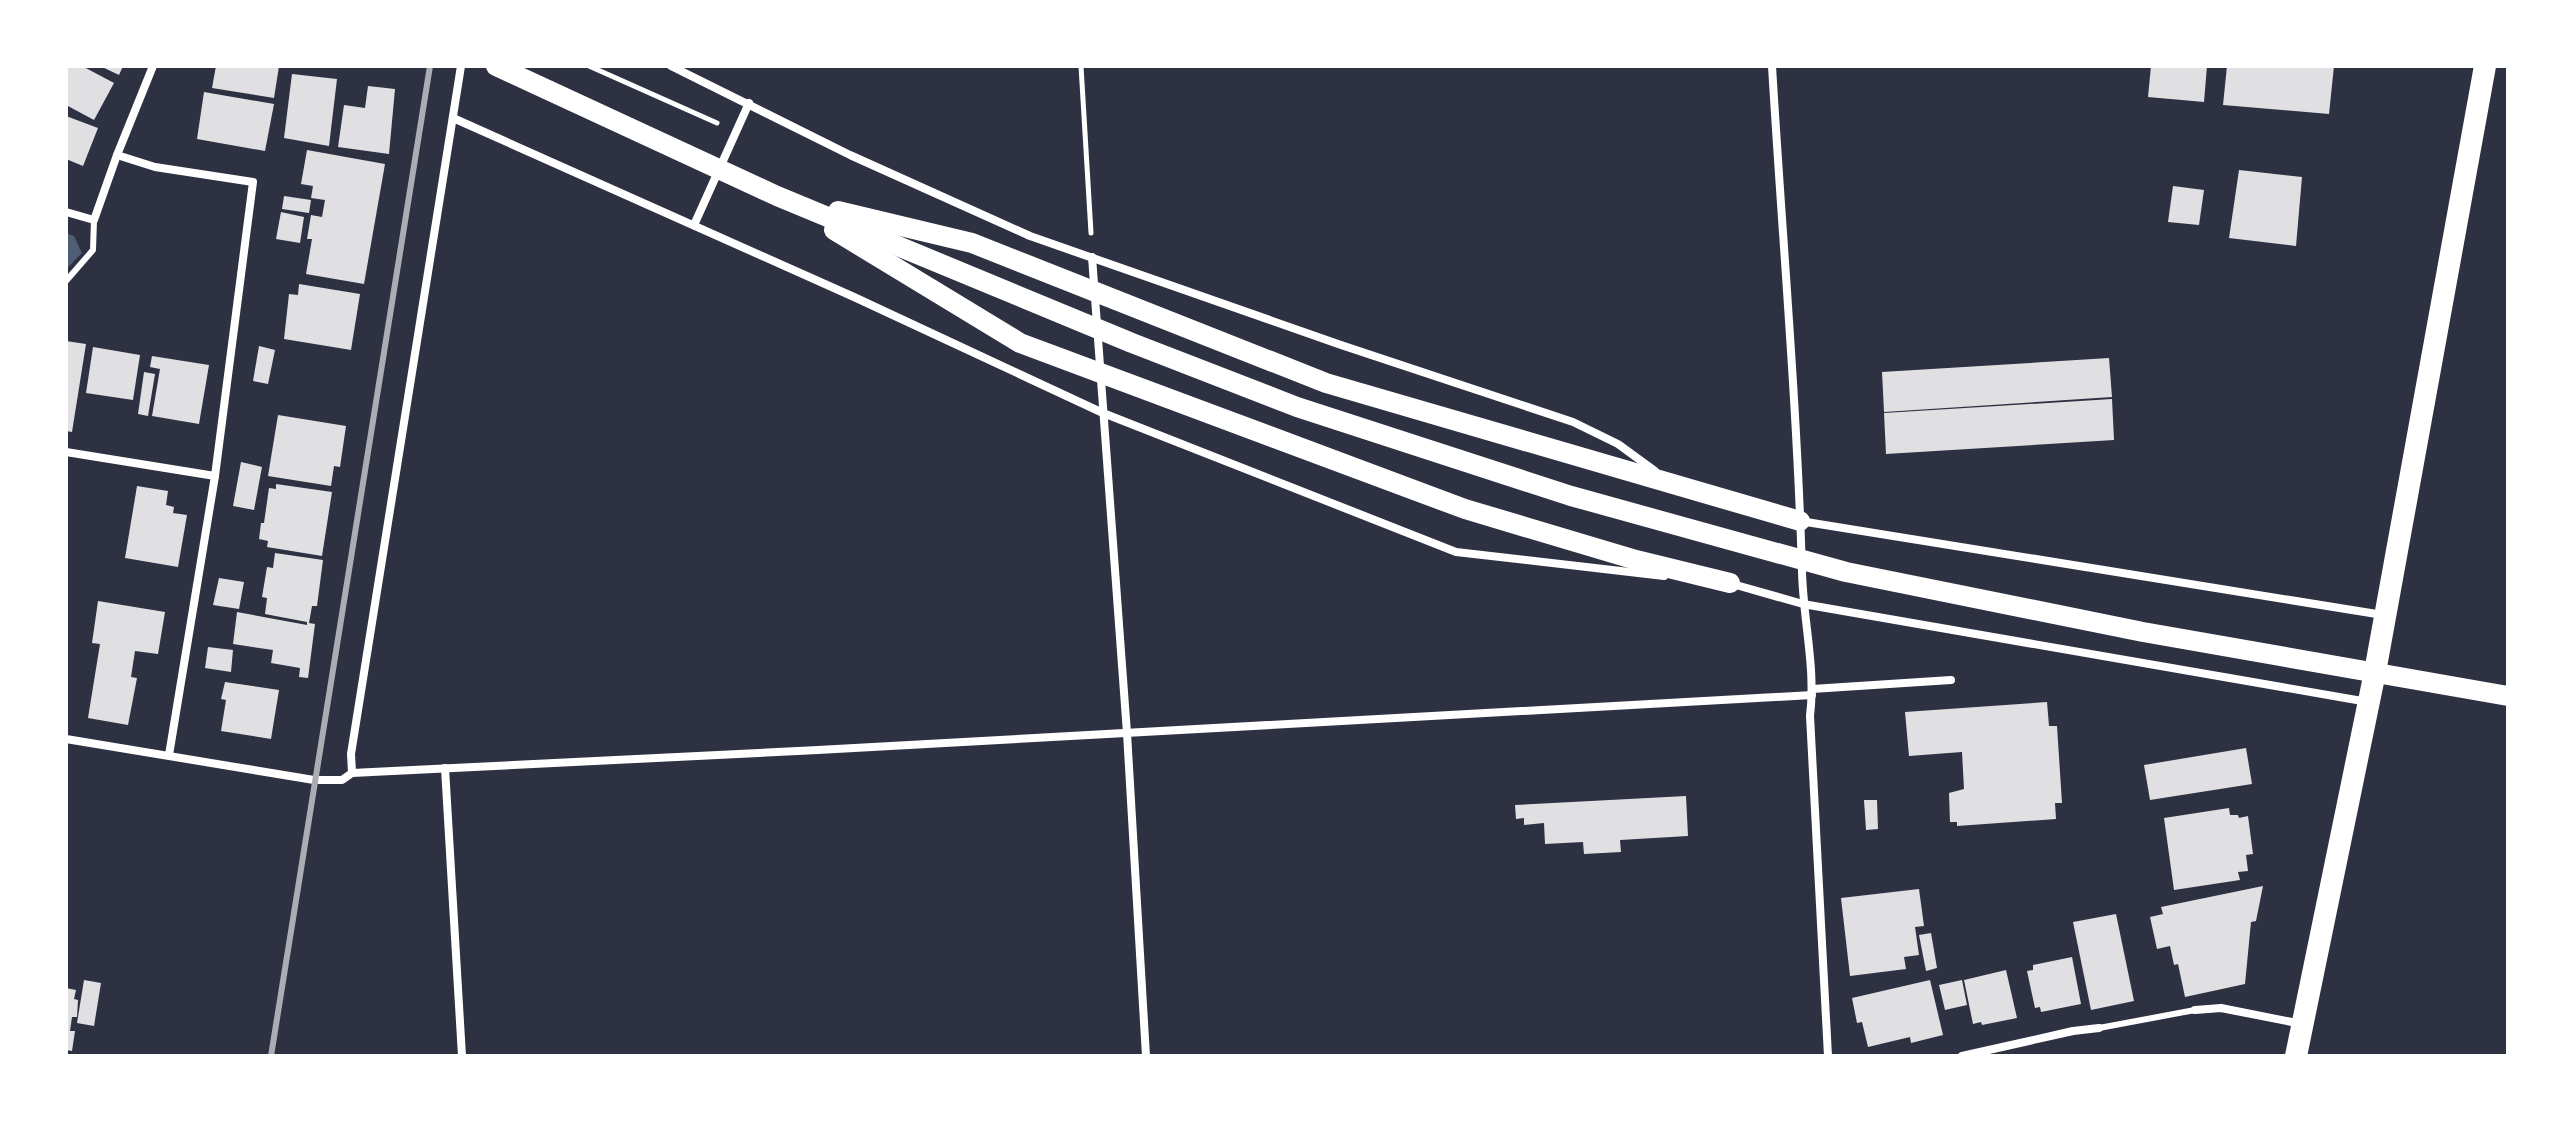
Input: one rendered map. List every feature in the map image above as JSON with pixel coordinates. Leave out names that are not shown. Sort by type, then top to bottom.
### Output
[{"type":"highway","points":[[2296,1056],[2375,672],[2485,66]]},
{"type":"main road","points":[[496,66],[777,196],[1132,343],[1297,407],[1571,496],[1846,572],[2143,632],[2500,695]]},
{"type":"main road","points":[[777,196],[972,243],[1326,383],[1800,521]]},
{"type":"main road","points":[[777,196],[1020,343],[1465,509],[1636,560],[1730,583]]},
{"type":"street","points":[[66,212],[94,220],[153,66]]},
{"type":"street","points":[[352,773],[351,754],[461,66]]},
{"type":"street","points":[[671,66],[850,155],[1030,236],[1573,422],[1618,444],[1672,484]]},
{"type":"street","points":[[1772,66],[1803,604],[1809,628],[1810,716],[1828,1056]]},
{"type":"street","points":[[694,225],[749,103]]},
{"type":"street","points":[[453,118],[1103,413],[1456,552],[1730,583],[1803,604],[2368,702]]},
{"type":"street","points":[[117,155],[155,167],[253,182],[215,476],[169,755]]},
{"type":"street","points":[[1092,257],[1127,733],[1146,1056]]},
{"type":"street","points":[[66,452],[215,476]]},
{"type":"street","points":[[1800,521],[2383,615]]},
{"type":"street","points":[[66,739],[314,780],[342,780],[352,773],[1127,733],[1812,692],[1951,680]]},
{"type":"street","points":[[445,768],[462,1056]]},
{"type":"street","points":[[2195,1010],[2221,1008],[2303,1024]]},
{"type":"street","points":[[1962,1056],[2099,1028]]},
{"type":"lane","points":[[66,281],[93,250],[94,220]]},
{"type":"lane","points":[[2099,1028],[2195,1010]]},
{"type":"path","points":[[589,66],[736,132]]},
{"type":"path","points":[[1081,66],[1092,257]]},
{"type":"water","points":[[66,233],[74,236],[82,253],[66,269]]},
{"type":"building","points":[[69,66],[82,66],[114,83],[94,120],[66,105],[66,71]]},
{"type":"building","points":[[100,66],[123,66],[119,75]]},
{"type":"building","points":[[216,66],[279,66],[274,98],[212,88]]},
{"type":"building","points":[[2151,66],[2207,66],[2204,102],[2148,97]]},
{"type":"building","points":[[2227,66],[2334,66],[2329,114],[2223,105]]},
{"type":"building","points":[[292,74],[337,79],[329,146],[284,138]]},
{"type":"building","points":[[368,86],[395,89],[389,154],[338,147],[344,105],[365,108]]},
{"type":"building","points":[[204,92],[274,104],[265,151],[197,139]]},
{"type":"building","points":[[66,116],[98,128],[83,166],[66,159]]},
{"type":"building","points":[[307,150],[385,164],[364,284],[306,274],[312,239],[307,239],[311,215],[322,217],[325,200],[311,198],[313,186],[301,184]]},
{"type":"building","points":[[2239,170],[2302,177],[2296,246],[2229,238]]},
{"type":"building","points":[[2173,186],[2204,190],[2199,225],[2168,222]]},
{"type":"building","points":[[284,196],[311,200],[309,213],[282,209]]},
{"type":"building","points":[[281,212],[304,217],[300,243],[276,239]]},
{"type":"building","points":[[299,284],[360,294],[351,350],[284,339],[289,294],[298,295]]},
{"type":"building","points":[[66,341],[86,344],[72,432],[66,431]]},
{"type":"building","points":[[259,346],[275,350],[268,384],[253,381]]},
{"type":"building","points":[[93,347],[140,355],[133,400],[86,393]]},
{"type":"building","points":[[152,356],[209,365],[199,424],[152,416],[160,369],[150,367]]},
{"type":"building","points":[[2109,358],[2112,397],[1884,412],[1882,372]]},
{"type":"building","points":[[144,372],[155,374],[148,416],[138,414]]},
{"type":"building","points":[[2112,399],[2114,440],[1886,454],[1884,413]]},
{"type":"building","points":[[278,415],[346,426],[340,467],[334,466],[331,486],[268,476]]},
{"type":"building","points":[[241,462],[262,467],[254,510],[233,506]]},
{"type":"building","points":[[276,484],[332,492],[322,556],[267,547],[268,541],[259,539],[269,488],[276,489]]},
{"type":"building","points":[[137,486],[168,491],[166,505],[174,507],[173,513],[187,515],[178,567],[125,558]]},
{"type":"building","points":[[275,553],[323,560],[317,606],[312,606],[309,623],[315,624],[308,678],[299,677],[300,668],[271,663],[273,650],[233,644],[237,612],[307,625],[307,622],[265,614],[267,598],[262,597],[267,567],[273,568]]},
{"type":"building","points":[[219,578],[244,582],[239,609],[213,605]]},
{"type":"building","points":[[98,601],[165,612],[158,654],[135,651],[131,677],[137,678],[128,725],[88,718],[100,644],[92,643]]},
{"type":"building","points":[[208,647],[233,650],[231,672],[205,668]]},
{"type":"building","points":[[225,682],[279,690],[271,739],[221,731],[226,700],[221,699]]},
{"type":"building","points":[[2047,702],[2049,726],[2057,726],[2062,803],[2055,803],[2056,819],[1957,826],[1957,822],[1950,822],[1949,793],[1964,789],[1962,752],[1909,756],[1905,712]]},
{"type":"building","points":[[2246,748],[2252,784],[2150,800],[2144,765]]},
{"type":"building","points":[[1686,796],[1688,836],[1620,840],[1621,852],[1584,854],[1583,842],[1545,844],[1544,823],[1524,825],[1524,818],[1516,819],[1515,805]]},
{"type":"building","points":[[1864,800],[1877,800],[1878,829],[1866,830]]},
{"type":"building","points":[[2229,808],[2230,815],[2238,815],[2239,818],[2248,816],[2253,854],[2246,855],[2248,871],[2238,872],[2240,880],[2174,890],[2164,818]]},
{"type":"building","points":[[2263,886],[2256,921],[2251,922],[2245,984],[2185,997],[2178,964],[2174,965],[2170,946],[2157,949],[2150,917],[2163,914],[2161,907]]},
{"type":"building","points":[[1919,889],[1924,926],[1915,927],[1919,955],[1904,957],[1906,969],[1850,976],[1841,898]]},
{"type":"building","points":[[2116,914],[2134,1001],[2091,1010],[2073,922]]},
{"type":"building","points":[[1931,933],[1937,968],[1926,971],[1919,935]]},
{"type":"building","points":[[2072,957],[2081,1004],[2041,1012],[2040,1007],[2035,1008],[2027,971],[2033,970],[2033,965]]},
{"type":"building","points":[[2006,970],[2017,1018],[1973,1024],[1964,980]]},
{"type":"building","points":[[84,980],[101,983],[94,1026],[77,1023]]},
{"type":"building","points":[[1930,980],[1943,1035],[1911,1043],[1910,1037],[1868,1047],[1862,1022],[1857,1023],[1852,998]]},
{"type":"building","points":[[1962,980],[1967,1005],[1945,1010],[1939,985]]},
{"type":"building","points":[[66,988],[76,990],[74,999],[78,1000],[77,1017],[72,1017],[70,1031],[75,1031],[72,1051],[66,1050]]},
{"type":"railway","points":[[271,1056],[430,66]]}]
